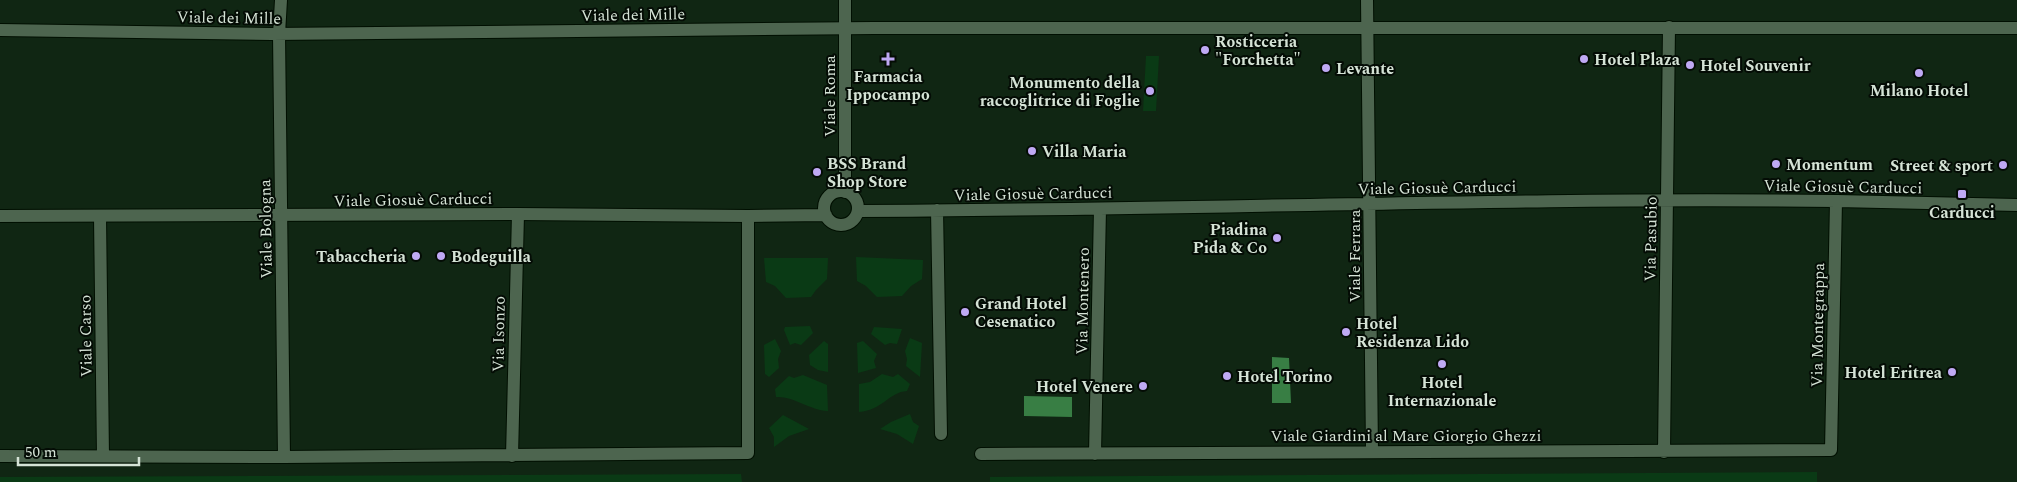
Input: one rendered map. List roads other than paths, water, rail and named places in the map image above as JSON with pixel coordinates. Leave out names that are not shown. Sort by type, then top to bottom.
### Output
[{"type":"street","name":"Viale Bologna","points":[[281,0],[279,34],[284,457]]},
{"type":"street","name":"Viale Roma","points":[[845,0],[845,192]]},
{"type":"street","name":"Viale Ferrara","points":[[1368,0],[1372,451]]},
{"type":"street","name":"Via Pasubio","points":[[1664,452],[1669,27]]},
{"type":"street","name":"Viale dei Mille","points":[[0,30],[279,34],[845,29],[2017,28]]},
{"type":"street","points":[[845,192],[854,197],[858,211],[853,221],[844,225],[833,223],[826,215],[825,204],[830,196],[845,192]]},
{"type":"street","name":"Viale Giosuè Carducci","points":[[858,211],[1666,201],[1836,201],[2017,205]]},
{"type":"street","name":"Via Montegrappa","points":[[1831,450],[1836,201]]},
{"type":"street","name":"Via Montenero","points":[[1095,454],[1100,209]]},
{"type":"street","points":[[937,210],[941,434]]},
{"type":"street","name":"Via Isonzo","points":[[512,456],[518,214]]},
{"type":"street","name":"Viale Giosuè Carducci","points":[[0,216],[826,215]]},
{"type":"street","name":"Viale Carso","points":[[100,216],[103,456]]},
{"type":"street","points":[[0,456],[284,457],[748,453],[748,216]]},
{"type":"street","name":"Viale Giardini al Mare Giorgio Ghezzi","points":[[981,454],[1831,450]]},
{"type":"place","name":"Rosticceria \"Forchetta\"","points":[[1205,50]]},
{"type":"place","name":"Farmacia Ippocampo","points":[[888,59]]},
{"type":"place","name":"Hotel Plaza","points":[[1584,59]]},
{"type":"place","name":"Hotel Souvenir","points":[[1690,65]]},
{"type":"place","name":"Levante","points":[[1326,68]]},
{"type":"place","name":"Milano Hotel","points":[[1919,73]]},
{"type":"place","name":"Monumento della raccoglitrice di Foglie","points":[[1150,91]]},
{"type":"place","name":"Villa Maria","points":[[1032,151]]},
{"type":"place","name":"Momentum","points":[[1776,164]]},
{"type":"place","name":"Street & sport","points":[[2003,165]]},
{"type":"place","name":"BSS Brand Shop Store","points":[[817,172]]},
{"type":"place","name":"Carducci","points":[[1962,194]]},
{"type":"place","name":"Piadina Pida & Co","points":[[1277,238]]},
{"type":"place","name":"Tabaccheria","points":[[416,256]]},
{"type":"place","name":"Bodeguilla","points":[[441,256]]},
{"type":"place","name":"Grand Hotel Cesenatico","points":[[965,312]]},
{"type":"place","name":"Hotel Residenza Lido","points":[[1346,332]]},
{"type":"place","name":"Hotel Internazionale","points":[[1442,364]]},
{"type":"place","name":"Hotel Eritrea","points":[[1952,372]]},
{"type":"place","name":"Hotel Torino","points":[[1227,376]]},
{"type":"place","name":"Hotel Venere","points":[[1143,386]]}]
